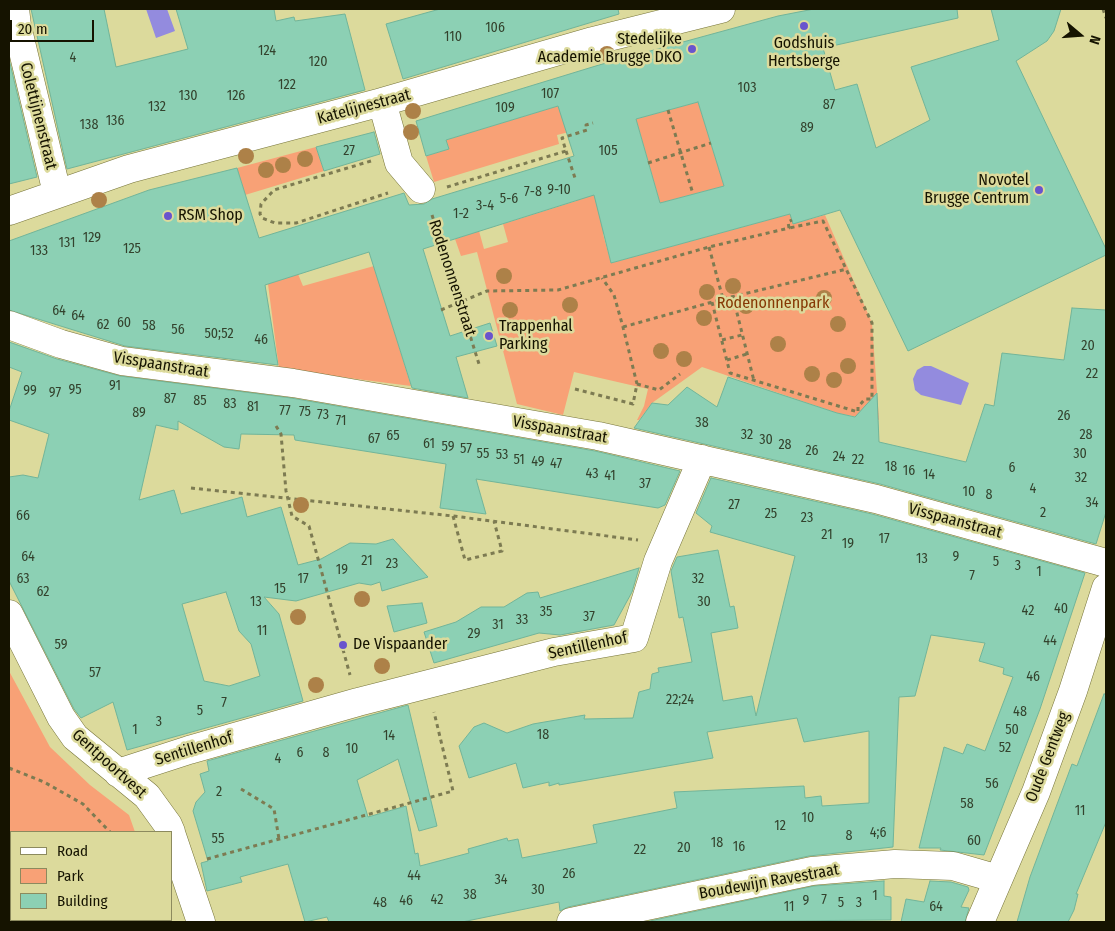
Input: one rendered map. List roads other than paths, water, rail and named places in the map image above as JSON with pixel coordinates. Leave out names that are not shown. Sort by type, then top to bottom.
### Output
[{"type":"street","name":"Colettijnenstraat","points":[[15,9],[16,26],[57,193]]},
{"type":"street","name":"Katelijnestraat","points":[[9,211],[129,169],[382,102],[593,41],[711,10]]},
{"type":"street","points":[[382,102],[399,163],[421,189]]},
{"type":"street","name":"Visspaanstraat","points":[[9,326],[61,344],[122,361],[310,386],[598,436],[876,499],[1106,563]]},
{"type":"street","name":"Sentillenhof","points":[[118,772],[358,702],[554,652],[634,638],[666,544],[702,459]]},
{"type":"street","name":"Oude Gentweg","points":[[980,922],[1036,792],[1073,691],[1105,594]]},
{"type":"street","name":"Gentpoortvest","points":[[9,614],[61,717],[75,737],[147,796],[170,831]]},
{"type":"street","name":"Gentpoortvest","points":[[172,836],[200,922]]},
{"type":"street","name":"Boudewijn Ravestraat","points":[[571,922],[812,871],[904,864],[952,866],[998,880]]},
{"type":"place","name":"Godshuis Hertsberge","points":[[804,26]]},
{"type":"place","name":"Stedelijke Academie Brugge DKO","points":[[692,49]]},
{"type":"place","name":"Novotel Brugge Centrum","points":[[1039,190]]},
{"type":"place","name":"RSM Shop","points":[[168,216]]},
{"type":"place","name":"Trappenhal Parking","points":[[489,336]]},
{"type":"place","name":"De Vispaander","points":[[343,645]]},
{"type":"park label","name":"Rodenonnenpark","points":[[773,304]]}]
